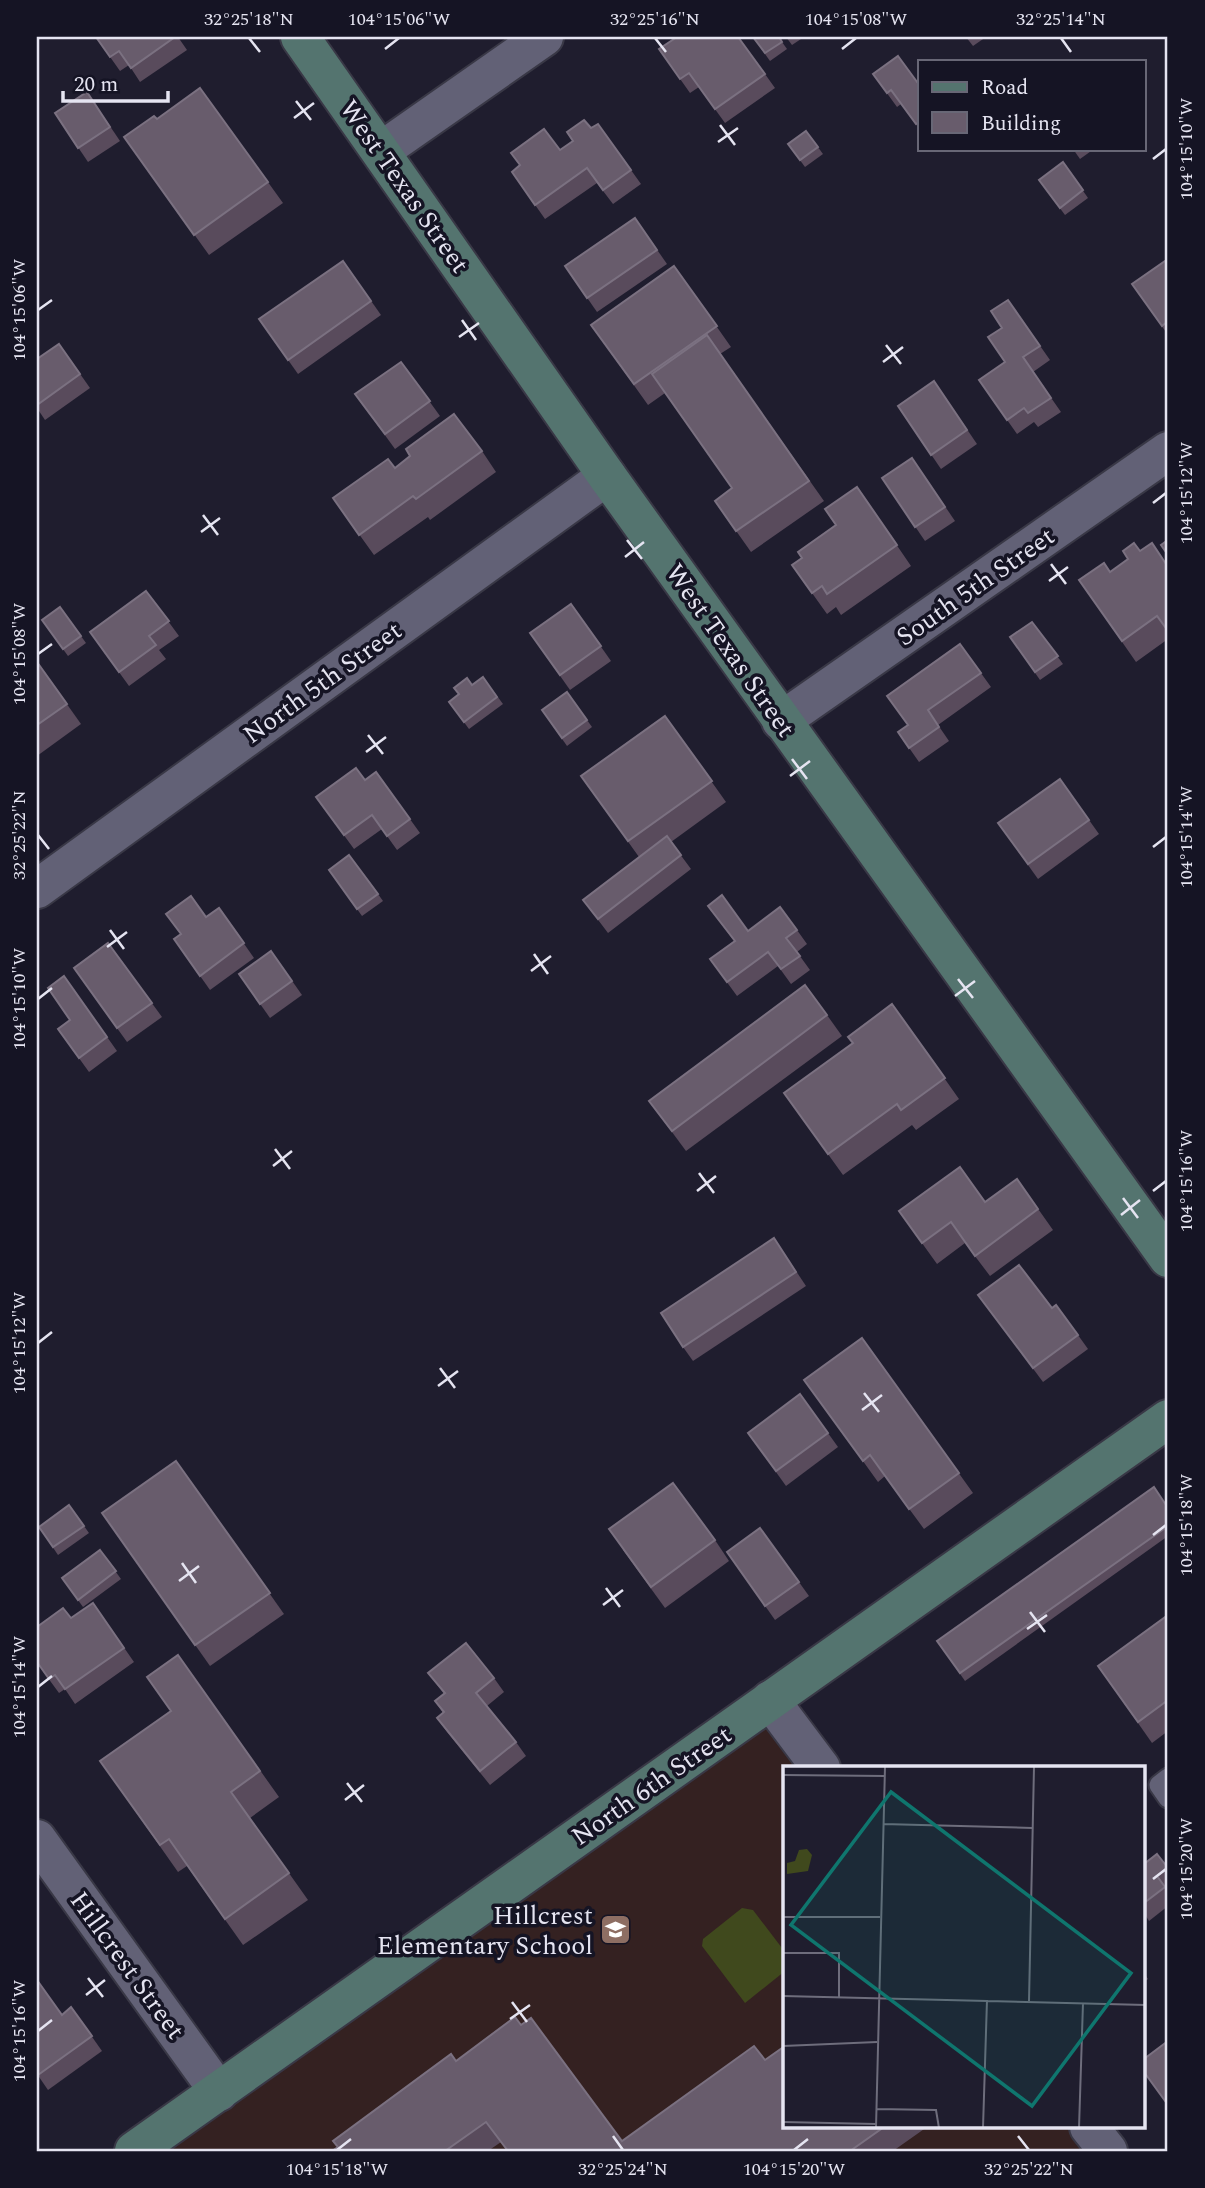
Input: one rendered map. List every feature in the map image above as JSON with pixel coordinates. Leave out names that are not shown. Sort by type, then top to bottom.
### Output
[{"type":"street","name":"West Texas Street","points":[[300,37],[607,476],[1168,1258]]},
{"type":"street","points":[[381,151],[544,37]]},
{"type":"street","name":"South 5th Street","points":[[782,721],[1168,451]]},
{"type":"street","name":"North 5th Street","points":[[37,889],[607,476]]},
{"type":"street","name":"North 6th Street","points":[[134,2151],[1168,1419]]},
{"type":"street","points":[[770,1700],[820,1766]]},
{"type":"street","name":"Hillcrest Street","points":[[37,1839],[219,2092]]},
{"type":"street","points":[[1091,2128],[1108,2151]]},
{"type":"lane","points":[[1168,1778],[1159,1785],[1168,1798]]},
{"type":"shaded area","name":"Hillcrest Elementary School","points":[[770,1700],[820,1766],[783,1766],[783,2128],[1090,2128],[1108,2151],[134,2151]]},
{"type":"green space","points":[[742,1908],[753,1910],[783,1949],[783,1973],[745,2003],[702,1946],[703,1939]]},
{"type":"building","points":[[96,37],[175,37],[131,68],[119,51],[110,57]]},
{"type":"building","points":[[677,37],[738,37],[765,74],[715,109],[689,73],[680,79],[659,49]]},
{"type":"building","points":[[753,37],[779,37],[782,42],[765,53]]},
{"type":"building","points":[[898,56],[918,83],[918,123],[916,124],[891,90],[887,93],[873,74]]},
{"type":"building","points":[[200,88],[268,182],[194,235],[124,137],[154,116],[157,119]]},
{"type":"building","points":[[87,92],[110,127],[78,148],[55,113]]},
{"type":"building","points":[[584,120],[591,128],[598,124],[631,170],[603,190],[587,168],[535,205],[512,172],[520,165],[511,153],[544,129],[560,150],[573,141],[567,132]]},
{"type":"building","points":[[806,131],[818,147],[800,160],[788,144]]},
{"type":"building","points":[[1063,162],[1083,190],[1060,208],[1039,180]]},
{"type":"building","points":[[635,218],[657,250],[587,298],[565,266]]},
{"type":"building","points":[[1168,259],[1168,321],[1162,326],[1132,284]]},
{"type":"building","points":[[343,261],[371,301],[288,360],[259,319]]},
{"type":"building","points":[[674,266],[717,326],[634,384],[591,325]]},
{"type":"building","points":[[1008,300],[1040,346],[1023,357],[1051,398],[1028,413],[1024,408],[1007,420],[979,380],[1005,362],[988,337],[1002,328],[991,311]]},
{"type":"building","points":[[707,335],[809,481],[736,531],[715,501],[732,488],[652,374]]},
{"type":"building","points":[[59,344],[80,374],[37,405],[37,359]]},
{"type":"building","points":[[401,362],[430,401],[385,434],[355,394]]},
{"type":"building","points":[[934,381],[967,430],[931,455],[898,406]]},
{"type":"building","points":[[454,414],[482,451],[416,499],[413,496],[359,535],[333,498],[388,459],[395,468],[410,456],[406,449]]},
{"type":"building","points":[[912,458],[945,507],[915,527],[882,478]]},
{"type":"building","points":[[857,487],[897,545],[827,594],[822,586],[812,593],[792,565],[802,558],[798,552],[836,525],[825,509]]},
{"type":"building","points":[[1168,540],[1168,555],[1161,545]]},
{"type":"building","points":[[1134,543],[1140,551],[1152,543],[1168,567],[1168,631],[1157,616],[1122,641],[1079,580],[1104,563],[1110,572],[1128,559],[1123,551]]},
{"type":"building","points":[[146,591],[169,621],[149,636],[156,645],[119,672],[90,632]]},
{"type":"building","points":[[571,604],[601,646],[560,675],[530,633]]},
{"type":"building","points":[[60,607],[81,636],[63,649],[42,620]]},
{"type":"building","points":[[1032,622],[1058,656],[1035,672],[1010,637]]},
{"type":"building","points":[[960,644],[981,673],[928,710],[939,727],[909,748],[898,732],[908,725],[887,696]]},
{"type":"building","points":[[37,662],[67,704],[37,725]]},
{"type":"building","points":[[483,677],[497,697],[464,722],[449,702],[459,694],[454,688],[467,678],[472,685]]},
{"type":"building","points":[[567,692],[587,720],[562,738],[542,710]]},
{"type":"building","points":[[665,716],[712,781],[628,841],[581,776]]},
{"type":"building","points":[[356,768],[365,780],[376,772],[410,819],[387,836],[372,815],[344,835],[316,797]]},
{"type":"building","points":[[1060,779],[1089,820],[1028,864],[998,823]]},
{"type":"building","points":[[667,836],[681,855],[598,919],[583,900]]},
{"type":"building","points":[[349,855],[378,894],[357,909],[329,870]]},
{"type":"building","points":[[722,895],[748,931],[780,907],[797,930],[786,938],[800,956],[781,969],[768,952],[727,982],[710,959],[735,941],[708,906]]},
{"type":"building","points":[[191,896],[206,917],[219,908],[244,943],[200,976],[174,939],[181,934],[166,914]]},
{"type":"building","points":[[108,943],[152,1003],[117,1028],[74,968]]},
{"type":"building","points":[[271,951],[292,981],[260,1004],[239,974]]},
{"type":"building","points":[[64,976],[107,1037],[79,1058],[58,1029],[70,1020],[48,988]]},
{"type":"building","points":[[805,985],[827,1015],[672,1131],[649,1101]]},
{"type":"building","points":[[892,1004],[945,1078],[901,1110],[897,1104],[828,1154],[784,1093],[853,1043],[848,1037]]},
{"type":"building","points":[[960,1167],[985,1202],[1017,1179],[1038,1209],[975,1256],[951,1222],[922,1243],[899,1211]]},
{"type":"building","points":[[774,1238],[796,1272],[683,1347],[661,1313]]},
{"type":"building","points":[[1019,1265],[1052,1308],[1056,1305],[1078,1335],[1033,1368],[978,1295]]},
{"type":"building","points":[[862,1338],[959,1473],[909,1509],[870,1455],[863,1461],[804,1380]]},
{"type":"building","points":[[800,1394],[828,1433],[776,1471],[748,1433]]},
{"type":"building","points":[[176,1461],[270,1593],[195,1645],[102,1513]]},
{"type":"building","points":[[673,1483],[715,1540],[651,1587],[609,1529]]},
{"type":"building","points":[[1154,1487],[1168,1508],[1168,1526],[960,1673],[937,1641]]},
{"type":"building","points":[[69,1505],[84,1526],[53,1547],[39,1527]]},
{"type":"building","points":[[760,1528],[799,1582],[765,1606],[727,1552]]},
{"type":"building","points":[[100,1550],[116,1571],[78,1600],[62,1578]]},
{"type":"building","points":[[93,1603],[124,1648],[65,1689],[55,1675],[49,1679],[37,1662],[37,1627],[63,1608],[71,1618]]},
{"type":"building","points":[[1168,1615],[1168,1700],[1138,1722],[1098,1666]]},
{"type":"building","points":[[466,1643],[494,1678],[476,1693],[516,1742],[480,1771],[437,1718],[444,1712],[435,1701],[445,1693],[428,1673]]},
{"type":"building","points":[[178,1655],[260,1771],[231,1792],[289,1873],[225,1919],[169,1839],[160,1845],[100,1761],[171,1711],[147,1677]]},
{"type":"building","points":[[1157,1854],[1168,1868],[1157,1876],[1165,1887],[1146,1901],[1146,1862]]},
{"type":"building","points":[[37,1980],[62,2015],[71,2007],[92,2036],[38,2075],[37,2074]]},
{"type":"building","points":[[515,2017],[521,2025],[531,2018],[622,2141],[754,2046],[765,2060],[783,2047],[783,2128],[883,2128],[850,2151],[508,2151],[486,2122],[445,2151],[332,2151],[338,2147],[333,2141],[451,2054],[456,2061]]},
{"type":"building","points":[[1168,2041],[1168,2105],[1146,2075],[1146,2058]]},
{"type":"place","name":"Hillcrest Elementary School","points":[[616,1930]]}]
